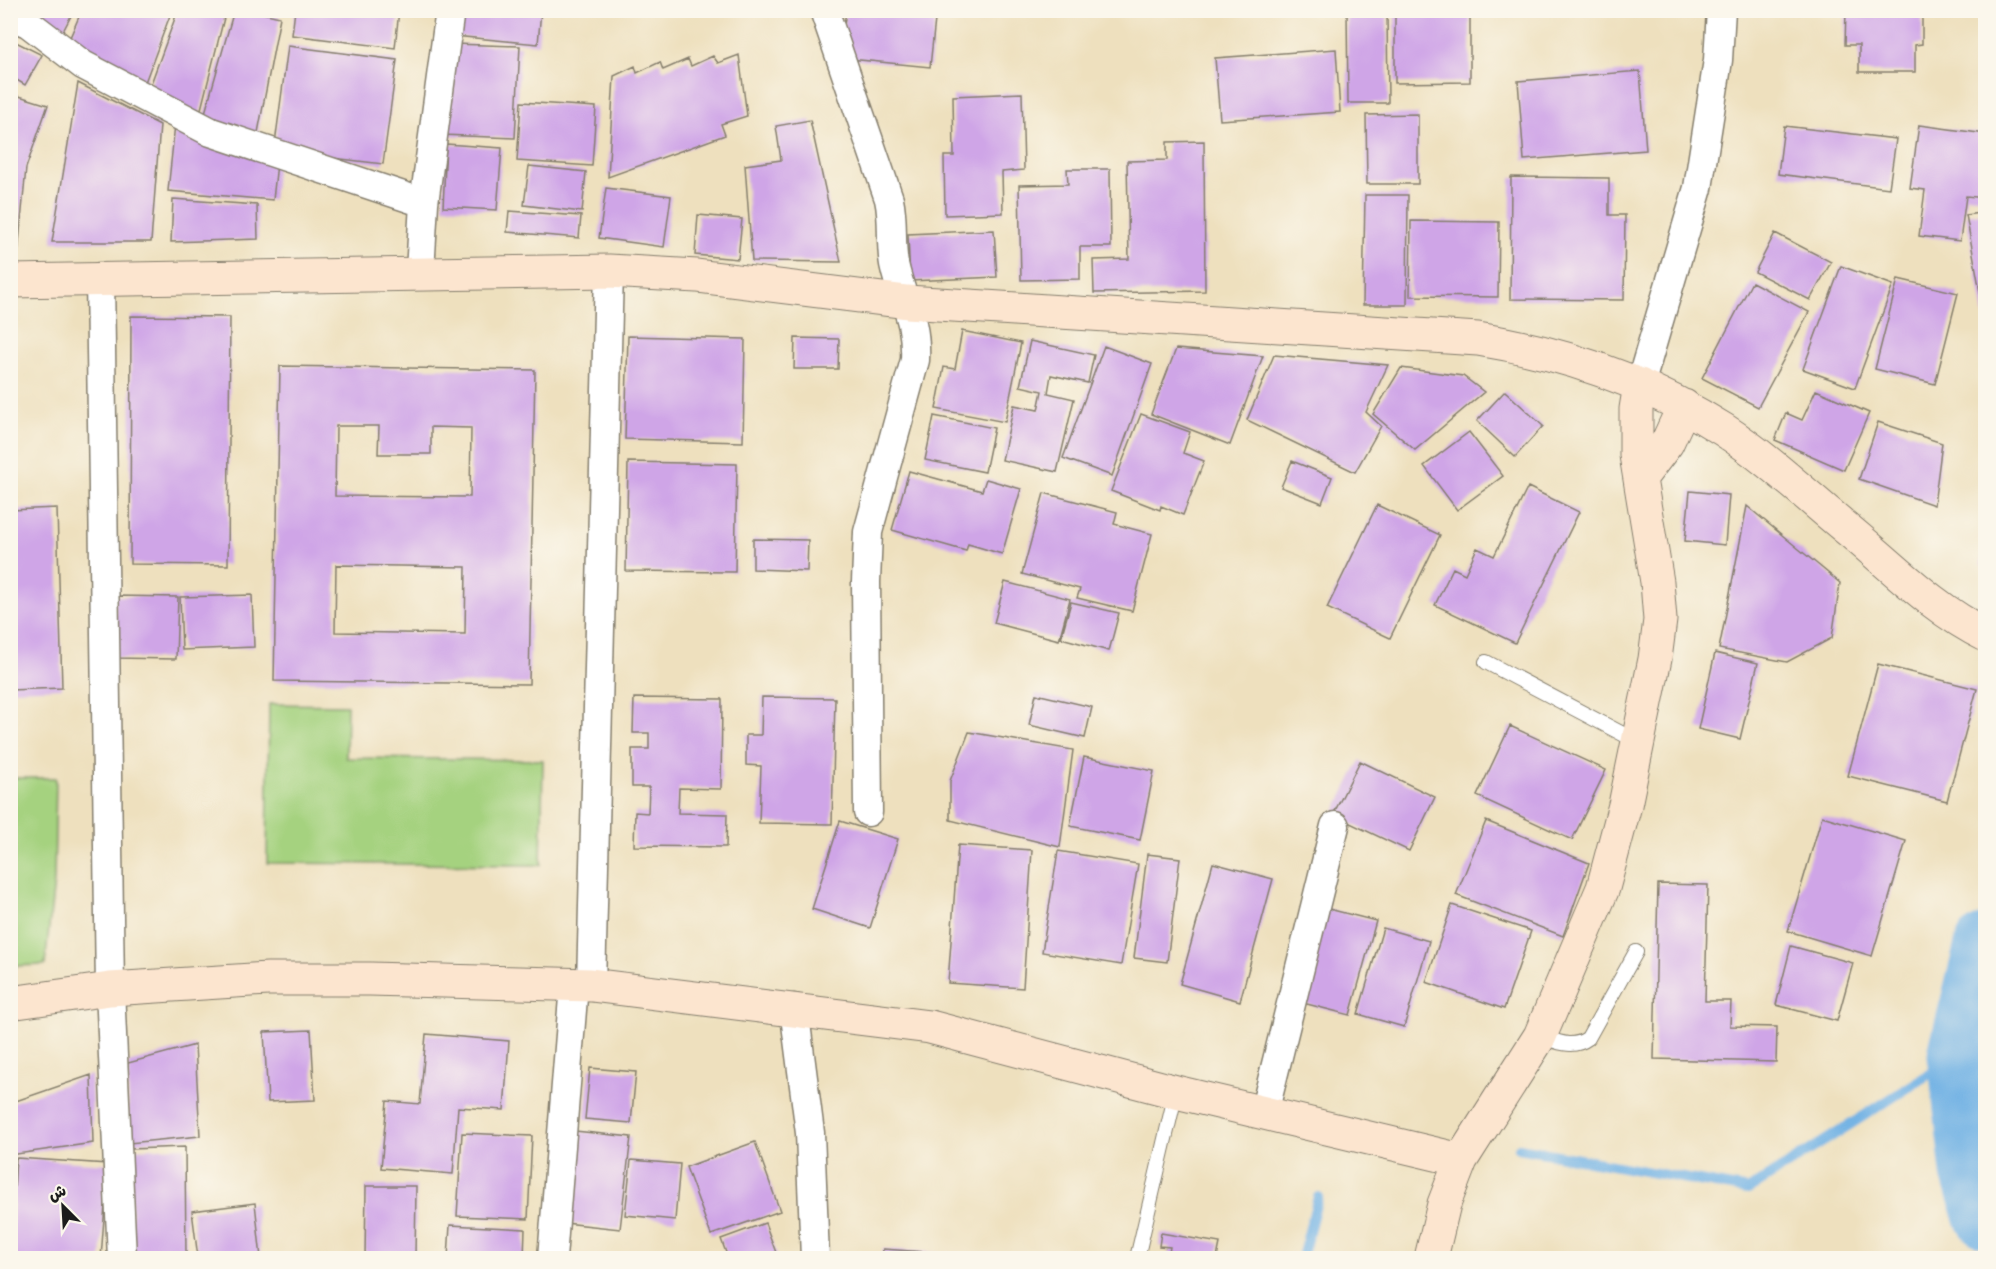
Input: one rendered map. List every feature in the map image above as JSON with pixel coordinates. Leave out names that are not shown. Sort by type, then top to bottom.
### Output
[{"type":"street","points":[[420,272],[424,203],[450,10]]},
{"type":"street","points":[[824,10],[889,199],[895,266],[916,338],[915,360],[868,532],[866,555],[868,812]]},
{"type":"street","points":[[1431,1258],[1444,1204],[1461,1160],[1539,1036],[1603,888],[1625,805],[1660,620],[1657,582],[1635,433],[1640,385],[1698,188],[1718,60],[1721,10]]},
{"type":"street","points":[[10,16],[28,23],[83,65],[212,132],[424,203]]},
{"type":"street","points":[[552,1258],[582,985],[609,271]]},
{"type":"street","points":[[10,281],[100,277],[609,271],[697,276],[907,302],[1478,339],[1557,355],[1640,385],[1684,406],[1725,431],[1762,459],[1935,603],[1986,635]]},
{"type":"street","points":[[100,277],[110,989],[122,1258]]},
{"type":"street","points":[[1641,477],[1667,443],[1684,406]]},
{"type":"street","points":[[1264,1113],[1335,826]]},
{"type":"street","points":[[10,1004],[110,989],[279,979],[370,979],[582,985],[794,1008],[930,1027],[1176,1092],[1461,1160]]},
{"type":"street","points":[[794,1008],[810,1133],[815,1258]]},
{"type":"lane","points":[[1486,662],[1638,742]]},
{"type":"lane","points":[[1539,1036],[1567,1045],[1582,1043],[1588,1038],[1636,952]]},
{"type":"lane","points":[[1137,1258],[1176,1092]]},
{"type":"green space","points":[[269,704],[347,705],[346,758],[543,760],[541,865],[267,863]]},
{"type":"green space","points":[[10,778],[56,778],[54,881],[45,965],[11,966]]},
{"type":"building","points":[[13,10],[74,10],[60,37]]},
{"type":"building","points":[[82,10],[172,10],[144,85],[68,42]]},
{"type":"building","points":[[178,10],[226,10],[199,117],[149,89]]},
{"type":"building","points":[[234,10],[249,10],[280,17],[257,138],[203,120]]},
{"type":"building","points":[[295,10],[399,10],[395,48],[292,35]]},
{"type":"building","points":[[457,10],[541,10],[538,44],[454,36]]},
{"type":"building","points":[[846,10],[936,10],[930,67],[840,58]]},
{"type":"building","points":[[1347,10],[1387,10],[1388,103],[1348,103]]},
{"type":"building","points":[[1395,10],[1470,10],[1470,82],[1395,83]]},
{"type":"building","points":[[1846,10],[1922,10],[1922,44],[1915,45],[1915,72],[1859,72],[1859,45],[1845,45]]},
{"type":"building","points":[[10,39],[42,55],[25,85],[10,76]]},
{"type":"building","points":[[452,44],[520,46],[515,138],[442,135]]},
{"type":"building","points":[[288,46],[397,60],[383,164],[274,151]]},
{"type":"building","points":[[1336,49],[1340,112],[1220,120],[1215,58]]},
{"type":"building","points":[[739,55],[747,116],[721,124],[725,135],[608,177],[614,76],[635,66],[637,73],[660,62],[663,70],[688,59],[691,66],[713,56],[718,63]]},
{"type":"building","points":[[1640,71],[1646,150],[1524,160],[1518,81]]},
{"type":"building","points":[[78,83],[160,125],[151,242],[52,242]]},
{"type":"building","points":[[1022,93],[1024,170],[1002,172],[1003,213],[945,215],[944,156],[954,156],[953,96]]},
{"type":"building","points":[[19,96],[48,105],[26,168],[18,253],[10,254],[10,120]]},
{"type":"building","points":[[521,102],[596,107],[592,166],[517,161]]},
{"type":"building","points":[[1418,114],[1418,184],[1367,184],[1366,115]]},
{"type":"building","points":[[810,120],[841,262],[752,261],[745,165],[781,160],[776,126]]},
{"type":"building","points":[[175,124],[277,163],[273,200],[168,191]]},
{"type":"building","points":[[1919,125],[1986,134],[1986,198],[1966,196],[1960,241],[1919,236],[1925,190],[1910,188]]},
{"type":"building","points":[[1784,126],[1896,139],[1889,188],[1778,174]]},
{"type":"building","points":[[1204,141],[1205,291],[1094,293],[1093,260],[1129,259],[1127,161],[1167,160],[1167,142]]},
{"type":"building","points":[[446,144],[502,148],[497,210],[443,207]]},
{"type":"building","points":[[529,166],[586,172],[582,212],[524,205]]},
{"type":"building","points":[[1067,169],[1110,169],[1111,247],[1080,247],[1080,279],[1021,280],[1019,185],[1068,184]]},
{"type":"building","points":[[1511,177],[1609,178],[1609,215],[1625,215],[1624,300],[1510,299]]},
{"type":"building","points":[[606,188],[671,196],[664,247],[599,238]]},
{"type":"building","points":[[1365,195],[1408,195],[1407,305],[1363,305]]},
{"type":"building","points":[[173,199],[257,205],[258,239],[171,242]]},
{"type":"building","points":[[509,211],[581,216],[579,238],[507,232]]},
{"type":"building","points":[[1986,212],[1986,314],[1984,314],[1966,215]]},
{"type":"building","points":[[698,215],[742,219],[738,259],[695,255]]},
{"type":"building","points":[[1411,221],[1499,222],[1498,297],[1410,296]]},
{"type":"building","points":[[994,230],[997,277],[910,281],[908,234]]},
{"type":"building","points":[[1775,233],[1831,262],[1810,300],[1755,272]]},
{"type":"building","points":[[1841,266],[1893,285],[1855,388],[1803,369]]},
{"type":"building","points":[[1898,279],[1958,293],[1935,384],[1875,369]]},
{"type":"building","points":[[1752,282],[1809,312],[1758,407],[1702,378]]},
{"type":"building","points":[[131,316],[230,317],[228,565],[130,564]]},
{"type":"building","points":[[962,331],[1021,343],[1005,422],[936,409],[944,367],[955,369]]},
{"type":"building","points":[[628,336],[745,339],[743,442],[625,439]]},
{"type":"building","points":[[795,338],[839,339],[838,369],[794,369]]},
{"type":"building","points":[[1030,341],[1094,355],[1088,383],[1051,375],[1048,393],[1074,399],[1057,472],[1002,460],[1014,405],[1038,410],[1042,391],[1020,386]]},
{"type":"building","points":[[1104,346],[1152,364],[1112,476],[1063,458]]},
{"type":"building","points":[[1176,349],[1263,356],[1230,445],[1151,414]]},
{"type":"building","points":[[1274,355],[1388,365],[1366,412],[1381,426],[1355,472],[1247,420]]},
{"type":"building","points":[[280,366],[535,370],[529,684],[274,681]],"holes":[[[336,426],[379,426],[378,454],[431,454],[431,427],[471,428],[470,497],[335,496]],[[336,565],[466,567],[465,634],[335,632]]]},
{"type":"building","points":[[1401,368],[1463,376],[1484,392],[1415,450],[1373,414]]},
{"type":"building","points":[[1816,390],[1869,413],[1844,470],[1775,440],[1786,413],[1802,420]]},
{"type":"building","points":[[1505,391],[1543,426],[1515,457],[1477,421]]},
{"type":"building","points":[[1141,414],[1190,432],[1183,453],[1204,461],[1183,515],[1161,506],[1160,510],[1111,491]]},
{"type":"building","points":[[934,416],[994,428],[985,472],[925,460]]},
{"type":"building","points":[[1878,422],[1942,443],[1934,505],[1859,479]]},
{"type":"building","points":[[1469,432],[1503,476],[1457,510],[1424,466]]},
{"type":"building","points":[[1292,461],[1332,477],[1322,503],[1281,487]]},
{"type":"building","points":[[628,462],[737,464],[735,572],[626,571]]},
{"type":"building","points":[[909,471],[982,491],[986,479],[1021,489],[1002,554],[968,544],[966,551],[892,530]]},
{"type":"building","points":[[1528,487],[1579,512],[1515,643],[1435,605],[1453,568],[1465,574],[1477,548],[1494,556]]},
{"type":"building","points":[[1690,491],[1729,495],[1725,545],[1685,541]]},
{"type":"building","points":[[1044,493],[1117,512],[1114,524],[1152,534],[1132,611],[1077,598],[1080,589],[1022,574]]},
{"type":"building","points":[[1377,505],[1440,535],[1390,638],[1327,608]]},
{"type":"building","points":[[1747,506],[1840,583],[1832,638],[1787,662],[1719,649]]},
{"type":"building","points":[[57,508],[62,688],[10,690],[10,510]]},
{"type":"building","points":[[753,539],[808,540],[807,571],[753,569]]},
{"type":"building","points":[[1984,541],[1986,541],[1986,567],[1981,566]]},
{"type":"building","points":[[1005,582],[1070,599],[1059,640],[994,623]]},
{"type":"building","points":[[252,595],[254,647],[182,650],[180,597]]},
{"type":"building","points":[[115,596],[178,597],[176,659],[114,658]]},
{"type":"building","points":[[1071,602],[1119,613],[1109,651],[1061,638]]},
{"type":"building","points":[[1715,653],[1758,663],[1740,739],[1698,729]]},
{"type":"building","points":[[1878,664],[1977,689],[1947,801],[1848,776]]},
{"type":"building","points":[[1036,694],[1092,707],[1085,738],[1029,725]]},
{"type":"building","points":[[762,697],[835,698],[832,824],[759,823],[761,766],[746,765],[746,735],[761,735]]},
{"type":"building","points":[[634,698],[722,699],[721,789],[679,788],[678,813],[727,814],[726,847],[634,846],[635,812],[648,813],[649,787],[632,787],[632,749],[649,749],[649,733],[633,733]]},
{"type":"building","points":[[1510,726],[1606,770],[1572,840],[1477,796]]},
{"type":"building","points":[[969,732],[1073,750],[1060,847],[950,820],[950,781]]},
{"type":"building","points":[[1084,757],[1154,771],[1140,840],[1070,826]]},
{"type":"building","points":[[1360,761],[1435,797],[1409,851],[1333,815]]},
{"type":"building","points":[[1822,816],[1906,841],[1872,956],[1788,931]]},
{"type":"building","points":[[840,821],[898,839],[870,928],[812,909]]},
{"type":"building","points":[[1486,821],[1589,863],[1563,936],[1456,895]]},
{"type":"building","points":[[958,845],[1032,850],[1023,988],[948,983]]},
{"type":"building","points":[[1058,851],[1138,864],[1121,965],[1042,952]]},
{"type":"building","points":[[1147,854],[1180,858],[1167,962],[1134,958]]},
{"type":"building","points":[[1213,863],[1273,879],[1240,1001],[1180,984]]},
{"type":"building","points":[[1658,884],[1708,885],[1705,1001],[1731,1001],[1730,1026],[1777,1027],[1776,1062],[1654,1059]]},
{"type":"building","points":[[1452,905],[1531,931],[1504,1009],[1426,982]]},
{"type":"building","points":[[1321,907],[1376,921],[1350,1015],[1295,1001]]},
{"type":"building","points":[[1383,928],[1429,941],[1404,1027],[1358,1014]]},
{"type":"building","points":[[1791,946],[1853,963],[1837,1021],[1776,1005]]},
{"type":"building","points":[[311,1030],[315,1100],[268,1102],[264,1032]]},
{"type":"building","points":[[426,1034],[509,1041],[504,1110],[458,1107],[453,1174],[381,1168],[387,1101],[420,1104]]},
{"type":"building","points":[[195,1045],[200,1136],[129,1143],[128,1063]]},
{"type":"building","points":[[590,1068],[636,1072],[631,1123],[585,1119]]},
{"type":"building","points":[[91,1075],[93,1143],[10,1155],[10,1103]]},
{"type":"building","points":[[575,1131],[631,1137],[620,1229],[565,1223]]},
{"type":"building","points":[[462,1133],[532,1136],[528,1219],[457,1216]]},
{"type":"building","points":[[755,1142],[780,1211],[711,1235],[686,1167]]},
{"type":"building","points":[[185,1147],[186,1258],[132,1258],[130,1149]]},
{"type":"building","points":[[16,1158],[108,1164],[101,1258],[10,1258]]},
{"type":"building","points":[[631,1160],[680,1164],[675,1220],[625,1215]]},
{"type":"building","points":[[366,1186],[416,1186],[415,1258],[365,1258]]},
{"type":"building","points":[[255,1203],[261,1258],[198,1258],[192,1211]]},
{"type":"building","points":[[765,1223],[778,1258],[728,1258],[721,1239]]},
{"type":"building","points":[[450,1225],[525,1229],[524,1258],[448,1258]]},
{"type":"building","points":[[1161,1233],[1220,1243],[1217,1258],[1168,1258],[1170,1247],[1159,1246]]},
{"type":"building","points":[[883,1249],[967,1255],[967,1258],[882,1258]]},
{"type":"waterway","points":[[1986,946],[1959,1055],[1972,1172],[1986,1216]]},
{"type":"waterway","points":[[1519,1148],[1748,1190],[1959,1055]]},
{"type":"waterway","points":[[1302,1258],[1318,1197]]}]
